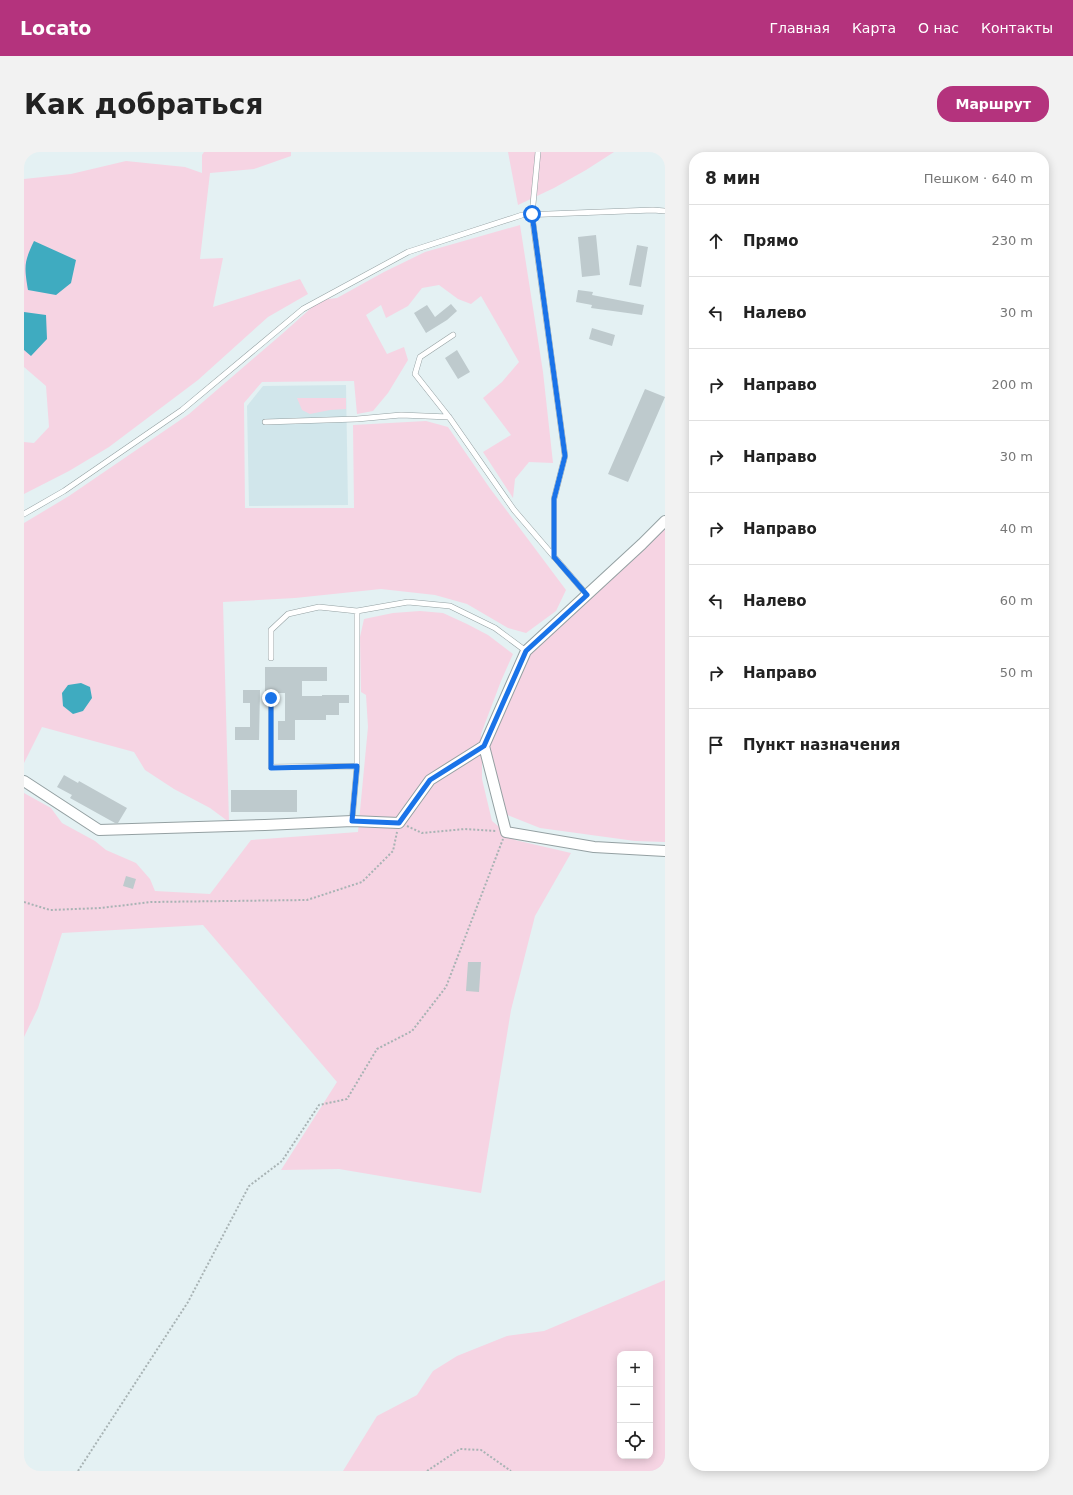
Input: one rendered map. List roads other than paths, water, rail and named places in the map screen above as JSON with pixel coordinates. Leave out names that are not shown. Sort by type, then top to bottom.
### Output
[{"type":"street","points":[[24,781],[99,830],[352,821],[399,823],[430,780],[484,746],[526,651],[665,522]]},
{"type":"street","points":[[484,746],[506,832],[594,847],[665,851]]},
{"type":"lane","points":[[538,152],[532,214],[565,456],[554,499],[554,557]]},
{"type":"lane","points":[[24,514],[64,491],[182,410],[303,309],[408,252],[522,215],[653,210],[665,211]]},
{"type":"lane","points":[[453,335],[420,357],[415,374],[449,417],[514,510],[587,595]]},
{"type":"lane","points":[[265,422],[357,419],[401,415],[449,417]]},
{"type":"lane","points":[[271,658],[271,630],[288,614],[319,608],[357,611],[408,602],[450,606],[495,628],[526,651]]},
{"type":"lane","points":[[352,821],[357,766],[357,611]]},
{"type":"lane","points":[[271,698],[271,768],[357,766]]},
{"type":"water","points":[[34,241],[76,260],[71,283],[56,295],[28,290],[26,264],[28,254]]},
{"type":"water","points":[[24,312],[46,315],[47,339],[31,356],[24,350]]},
{"type":"water","points":[[81,683],[90,687],[92,698],[83,711],[73,714],[63,706],[62,693],[68,685]]}]
